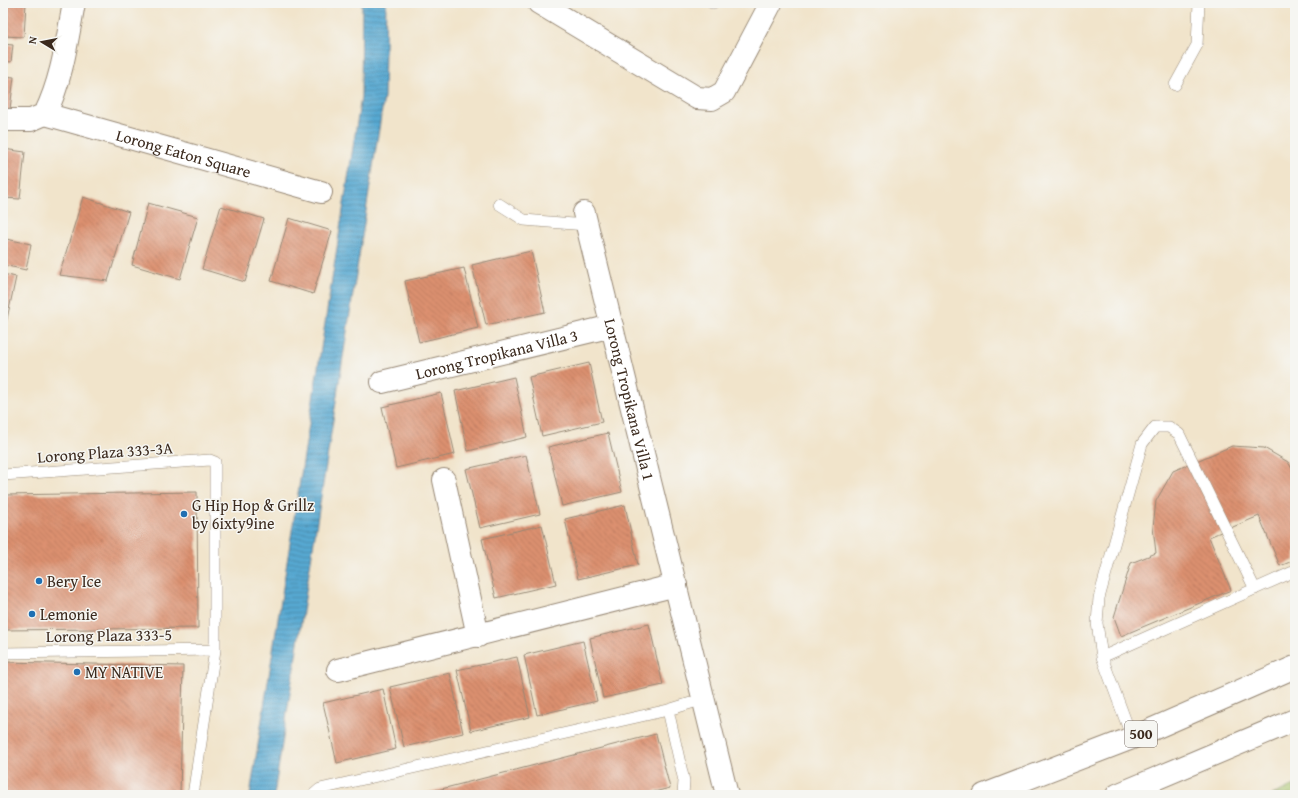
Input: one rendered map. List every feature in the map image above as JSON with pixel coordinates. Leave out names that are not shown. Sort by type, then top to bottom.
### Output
[{"type":"street","points":[[3,120],[31,120],[45,114],[52,101],[59,78],[74,3]]},
{"type":"street","points":[[540,3],[697,98],[712,99],[724,92],[771,3]]},
{"type":"street","name":"Lorong Eaton Square","points":[[45,114],[321,192]]},
{"type":"street","name":"Lorong Tropikana Villa 1","points":[[585,219],[727,795]]},
{"type":"street","name":"Lorong Tropikana Villa 3","points":[[382,382],[612,326]]},
{"type":"street","points":[[444,480],[478,636]]},
{"type":"street","points":[[338,670],[676,585]]},
{"type":"street","name":"500","points":[[984,795],[1132,738],[1295,667]]},
{"type":"street","points":[[1117,795],[1295,720]]},
{"type":"lane","points":[[1174,85],[1198,45],[1199,3]]},
{"type":"lane","points":[[499,204],[524,220],[585,219]]},
{"type":"lane","points":[[1132,738],[1102,657],[1097,623],[1099,598],[1142,444],[1155,427],[1169,427],[1179,434],[1255,589]]},
{"type":"lane","name":"Lorong Plaza 333-3A","points":[[3,475],[210,460],[215,462],[215,650]]},
{"type":"lane","points":[[1102,657],[1295,571]]},
{"type":"lane","points":[[193,795],[215,650]]},
{"type":"lane","name":"Lorong Plaza 333-5","points":[[3,653],[215,650]]},
{"type":"lane","points":[[313,795],[320,789],[668,710],[704,698]]},
{"type":"lane","points":[[668,710],[684,782],[683,795]]},
{"type":"green space","points":[[1295,785],[1295,795],[1272,795]]},
{"type":"water","points":[[362,3],[386,3],[384,97],[274,795],[250,795],[361,97]]},
{"type":"building","points":[[3,3],[26,3],[24,37],[3,36]]},
{"type":"building","points":[[3,44],[13,45],[11,62],[3,61]]},
{"type":"building","points":[[3,76],[14,77],[9,117],[3,117]]},
{"type":"building","points":[[3,149],[25,152],[20,199],[3,198]]},
{"type":"building","points":[[83,197],[129,212],[108,281],[59,275]]},
{"type":"building","points":[[148,203],[198,217],[180,279],[132,265]]},
{"type":"building","points":[[221,206],[264,219],[245,282],[202,269]]},
{"type":"building","points":[[289,218],[332,231],[313,294],[271,281]]},
{"type":"building","points":[[6,239],[31,244],[26,270],[3,265]]},
{"type":"building","points":[[531,251],[545,312],[486,325],[472,265]]},
{"type":"building","points":[[464,268],[478,328],[419,342],[405,281]]},
{"type":"building","points":[[3,274],[16,277],[4,333],[3,333]]},
{"type":"building","points":[[589,363],[602,422],[542,436],[529,377]]},
{"type":"building","points":[[514,377],[527,437],[468,451],[455,391]]},
{"type":"building","points":[[441,393],[455,454],[396,468],[382,407]]},
{"type":"building","points":[[608,433],[622,492],[562,506],[548,447]]},
{"type":"building","points":[[1232,446],[1264,448],[1288,462],[1295,474],[1295,560],[1280,566],[1259,516],[1209,537],[1231,590],[1121,636],[1114,617],[1131,563],[1156,553],[1153,527],[1156,501],[1173,471]]},
{"type":"building","points":[[526,455],[540,514],[480,528],[466,469]]},
{"type":"building","points":[[197,492],[198,628],[3,630],[3,495]]},
{"type":"building","points":[[625,505],[638,565],[578,579],[565,519]]},
{"type":"building","points":[[542,525],[556,584],[496,598],[482,539]]},
{"type":"building","points":[[649,624],[663,685],[603,698],[590,638]]},
{"type":"building","points":[[583,641],[597,701],[537,715],[524,655]]},
{"type":"building","points":[[517,657],[530,717],[471,731],[457,670]]},
{"type":"building","points":[[3,662],[183,666],[180,795],[3,795]]},
{"type":"building","points":[[450,673],[463,733],[404,747],[390,687]]},
{"type":"building","points":[[383,689],[396,749],[337,763],[323,703]]},
{"type":"building","points":[[656,734],[670,788],[642,795],[418,795]]},
{"type":"place","name":"G Hip Hop & Grillz by 6ixty9ine","points":[[184,514]]},
{"type":"place","name":"Bery Ice","points":[[39,581]]},
{"type":"place","name":"Lemonie","points":[[32,614]]},
{"type":"place","name":"MY NATIVE","points":[[77,672]]}]
